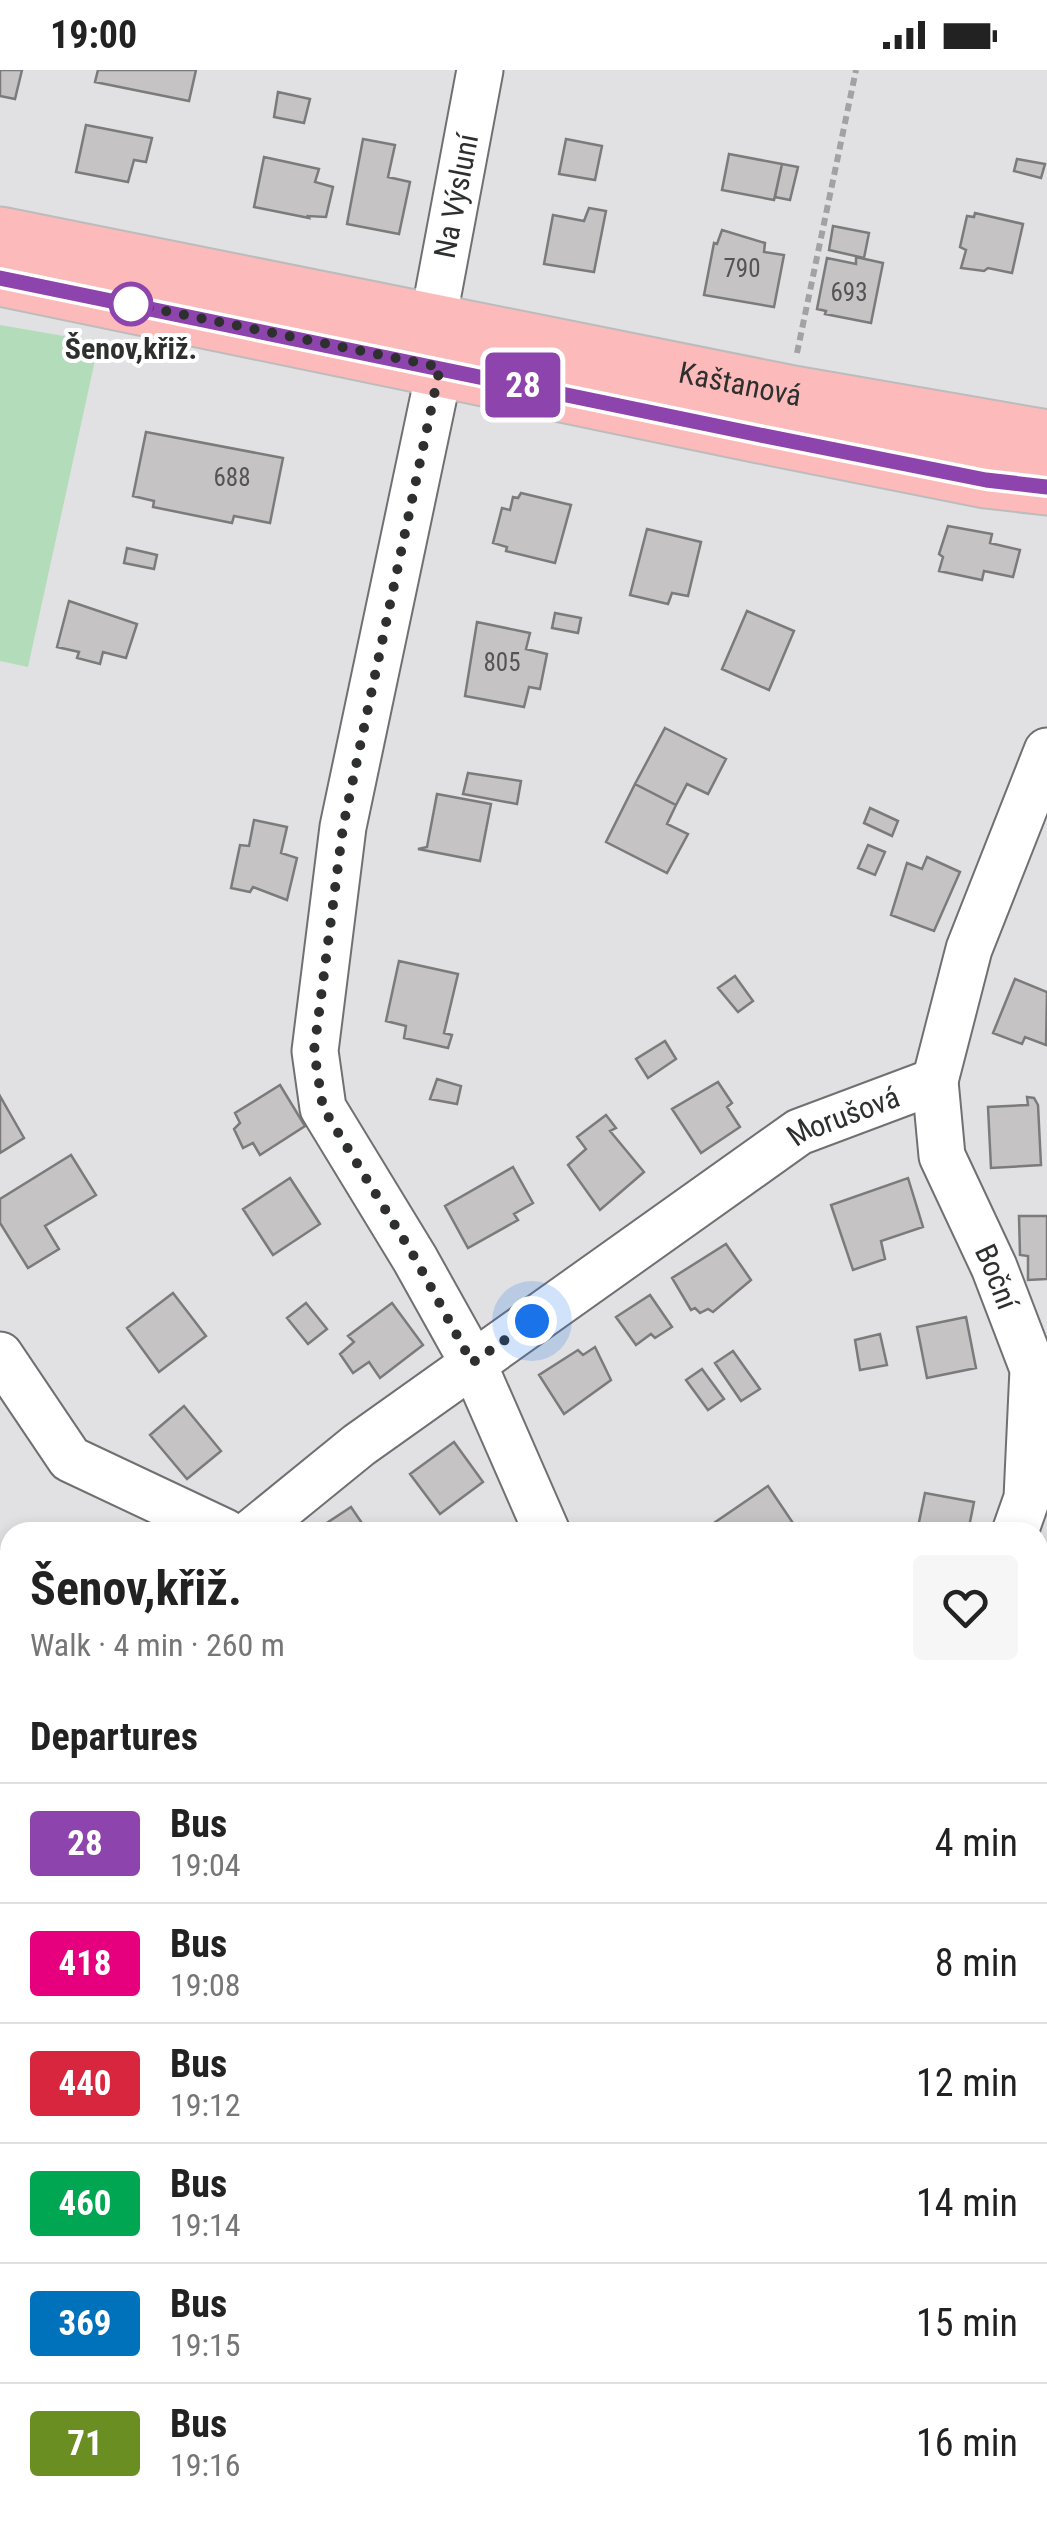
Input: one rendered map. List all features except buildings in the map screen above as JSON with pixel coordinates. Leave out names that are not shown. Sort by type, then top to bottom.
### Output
[{"type":"main road","name":"Kaštanová","points":[[0,236],[986,480],[1047,487]]},
{"type":"main road","name":"Kaštanová","points":[[0,278],[788,393],[1047,438]]},
{"type":"street","name":"Na Výsluní","points":[[480,70],[436,344],[343,827],[314,1051],[323,1108],[415,1258],[472,1363],[543,1522]]},
{"type":"street","name":"Morušová","points":[[264,1522],[359,1445],[799,1132],[935,1082],[968,949],[1047,751]]},
{"type":"street","name":"Boční","points":[[935,1082],[942,1156],[994,1266],[1033,1369],[1028,1498],[1019,1522]]},
{"type":"street","points":[[0,1355],[70,1459],[204,1522]]},
{"type":"path","points":[[788,393],[856,70]]},
{"type":"green space","points":[[0,325],[99,342],[28,667],[0,661]]},
{"type":"bus line","name":"28","points":[[0,278],[760,435],[986,480],[1047,487]]},
{"type":"place","name":"Šenov,křiž.","points":[[131,304]]},
{"type":"route","points":[[131,304],[440,367],[343,827],[314,1051],[323,1108],[415,1258],[472,1363],[532,1321]]}]
